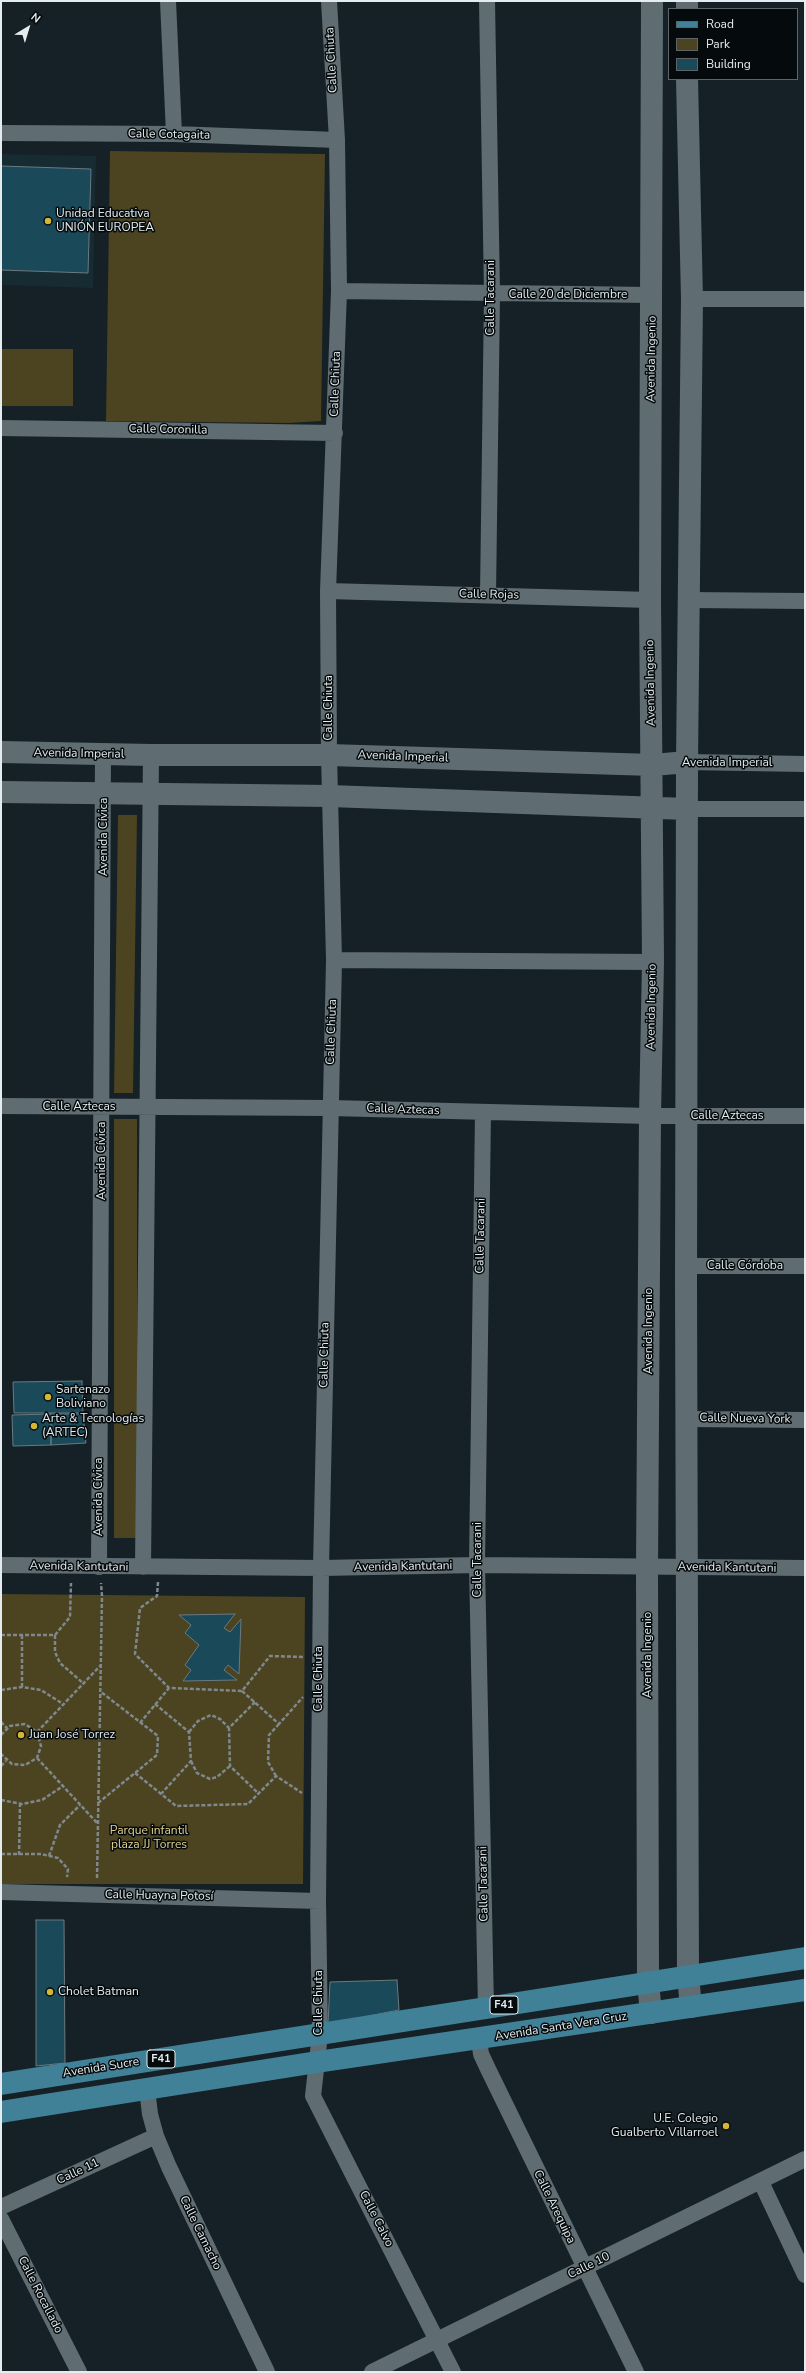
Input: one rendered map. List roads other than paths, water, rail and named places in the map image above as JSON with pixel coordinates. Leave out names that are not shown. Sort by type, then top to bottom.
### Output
[{"type":"main road","name":"F41","points":[[320,2034],[805,1958]]},
{"type":"main road","name":"Avenida Santa Vera Cruz","points":[[316,2062],[805,1990]]},
{"type":"main road","name":"Avenida Sucre","points":[[1,2084],[320,2034]]},
{"type":"main road","name":"F41","points":[[1,2112],[316,2062]]},
{"type":"street","points":[[168,1],[174,134]]},
{"type":"street","name":"Calle Chiuta","points":[[316,2062],[320,2034],[318,1795],[320,1568],[334,960],[329,755],[328,592],[339,291],[337,140],[329,1]]},
{"type":"street","name":"Calle Tacarani","points":[[487,1],[492,294],[488,595]]},
{"type":"street","name":"Avenida Ingenio","points":[[651,2013],[648,1982],[647,1567],[650,1116],[653,962],[650,600],[652,1]]},
{"type":"street","points":[[687,80],[692,299],[688,600],[686,1266],[688,1976],[691,2007]]},
{"type":"street","name":"Calle Cotagaita","points":[[1,133],[174,134],[337,140]]},
{"type":"street","name":"Calle 20 de Diciembre","points":[[339,291],[652,295]]},
{"type":"street","points":[[692,299],[805,299]]},
{"type":"street","name":"Calle Coronilla","points":[[1,428],[335,433]]},
{"type":"street","name":"Calle Rojas","points":[[328,592],[650,600]]},
{"type":"street","points":[[688,600],[805,601]]},
{"type":"street","name":"Avenida Imperial","points":[[1,752],[152,756],[329,755],[652,765],[687,762],[805,764]]},
{"type":"street","name":"Avenida Cívica","points":[[99,1567],[103,754]]},
{"type":"street","points":[[151,1567],[147,1106],[150,794],[152,756]]},
{"type":"street","points":[[1,792],[330,796],[687,810],[805,809]]},
{"type":"street","points":[[334,960],[653,962]]},
{"type":"street","name":"Calle Aztecas","points":[[1,1106],[102,1108],[147,1106],[330,1108],[650,1116],[805,1116]]},
{"type":"street","name":"Calle Tacarani","points":[[483,1112],[478,1565],[486,2008]]},
{"type":"street","name":"Calle Córdoba","points":[[686,1266],[805,1266]]},
{"type":"street","name":"Calle Nueva York","points":[[686,1419],[805,1420]]},
{"type":"street","name":"Avenida Kantutani","points":[[1,1565],[320,1568],[478,1565],[805,1568]]},
{"type":"street","name":"Calle Huayna Potosí","points":[[1,1892],[318,1901]]},
{"type":"street","name":"Calle Arequipa","points":[[479,2039],[481,2054],[488,2069],[636,2372]]},
{"type":"street","name":"Calle Calvo","points":[[316,2062],[313,2096],[453,2372]]},
{"type":"street","name":"Calle Camacho","points":[[146,2089],[150,2114],[156,2136],[267,2372]]},
{"type":"street","name":"Calle 11","points":[[1,2207],[156,2136]]},
{"type":"street","name":"Calle 10","points":[[372,2372],[761,2182],[805,2159]]},
{"type":"street","points":[[761,2182],[805,2274]]},
{"type":"street","name":"Calle Rocallado","points":[[1,2218],[79,2372]]},
{"type":"place","name":"Unidad Educativa UNIÓN EUROPEA","points":[[48,221]]},
{"type":"place","name":"Sartenazo Boliviano","points":[[48,1397]]},
{"type":"place","name":"Arte & Tecnologías (ARTEC)","points":[[34,1426]]},
{"type":"place","name":"Juan José Torrez","points":[[21,1735]]},
{"type":"place","name":"Cholet Batman","points":[[50,1992]]},
{"type":"place","name":"U.E. Colegio Gualberto Villarroel","points":[[726,2126]]},
{"type":"park label","name":"Parque infantil plaza JJ Torres","points":[[149,1838]]}]
